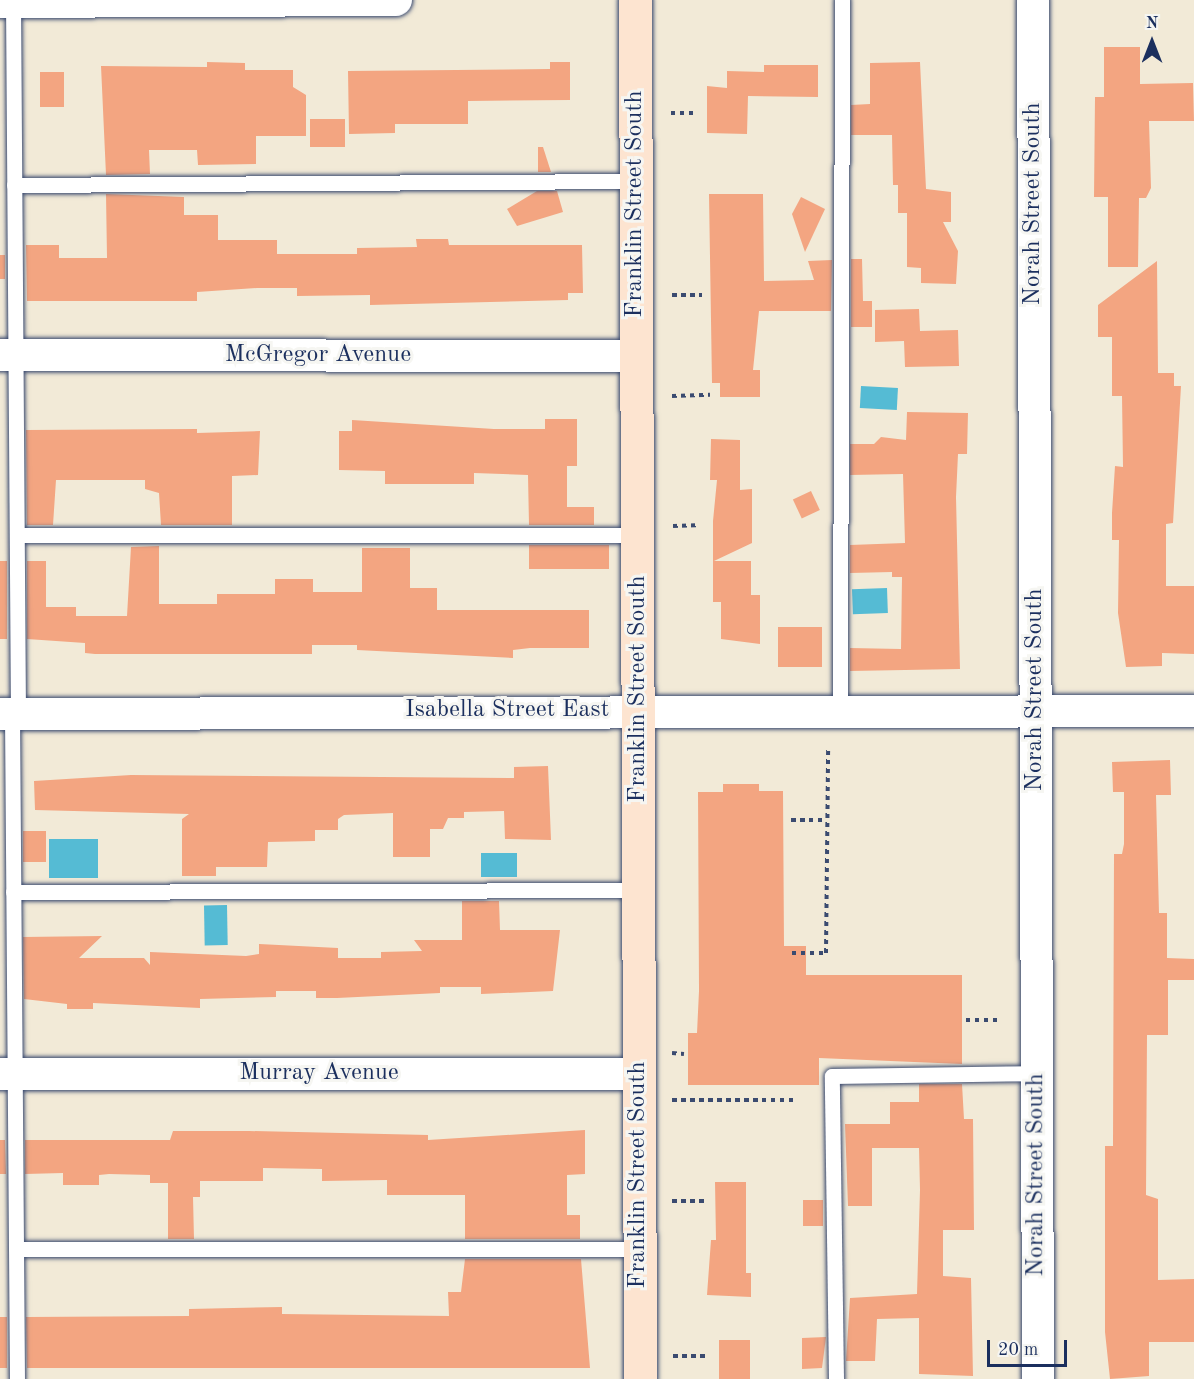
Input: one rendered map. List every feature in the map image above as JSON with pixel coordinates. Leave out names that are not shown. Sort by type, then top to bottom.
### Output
[{"type":"street","points":[[8,1],[396,0]]},
{"type":"street","name":"Franklin Street South","points":[[635,0],[640,1379]]},
{"type":"street","name":"Norah Street South","points":[[1033,0],[1038,1379]]},
{"type":"street","name":"McGregor Avenue","points":[[7,355],[637,356]]},
{"type":"street","name":"Isabella Street East","points":[[10,714],[638,710],[1194,711]]},
{"type":"street","name":"Murray Avenue","points":[[7,1074],[638,1074]]},
{"type":"lane","points":[[840,711],[842,0]]},
{"type":"lane","points":[[8,1],[14,185],[7,355],[16,535],[10,714],[13,892],[7,1074],[16,1249],[17,1379]]},
{"type":"lane","points":[[14,185],[635,181]]},
{"type":"lane","points":[[16,535],[638,535]]},
{"type":"lane","points":[[13,892],[638,890]]},
{"type":"lane","points":[[836,1379],[832,1076],[1036,1073]]},
{"type":"lane","points":[[16,1249],[639,1249]]},
{"type":"path","points":[[671,113],[698,113]]},
{"type":"path","points":[[672,295],[702,295]]},
{"type":"path","points":[[672,396],[710,395]]},
{"type":"path","points":[[673,526],[696,525]]},
{"type":"path","points":[[792,953],[826,953],[828,750]]},
{"type":"path","points":[[791,820],[827,820]]},
{"type":"path","points":[[966,1020],[998,1020]]},
{"type":"path","points":[[672,1053],[684,1054]]},
{"type":"path","points":[[672,1100],[796,1100]]},
{"type":"path","points":[[672,1201],[704,1201]]},
{"type":"path","points":[[673,1356],[706,1356]]},
{"type":"water","points":[[861,386],[898,388],[897,410],[860,408]]},
{"type":"water","points":[[887,588],[888,613],[853,614],[852,589]]},
{"type":"water","points":[[49,839],[98,839],[98,878],[49,878]]},
{"type":"water","points":[[481,853],[517,853],[517,877],[481,877]]},
{"type":"water","points":[[204,905],[227,905],[228,945],[205,945]]},
{"type":"building","points":[[1104,47],[1140,47],[1140,84],[1193,83],[1194,121],[1149,121],[1151,188],[1146,198],[1139,198],[1138,267],[1108,267],[1108,197],[1094,197],[1095,97],[1104,97]]},
{"type":"building","points":[[207,62],[245,63],[245,70],[293,70],[293,87],[306,95],[306,136],[256,136],[256,164],[198,165],[197,150],[149,150],[150,174],[106,175],[101,66],[207,67]]},
{"type":"building","points":[[550,62],[570,62],[570,100],[468,101],[468,124],[395,124],[395,133],[349,134],[348,71],[550,69]]},
{"type":"building","points":[[920,62],[926,189],[951,192],[951,222],[943,222],[958,251],[956,284],[921,283],[921,268],[907,267],[907,213],[898,213],[898,185],[893,185],[892,135],[851,135],[851,105],[870,104],[870,63]]},
{"type":"building","points":[[764,65],[818,65],[818,97],[748,96],[747,134],[707,133],[707,86],[727,88],[727,71],[764,72]]},
{"type":"building","points":[[40,72],[64,72],[64,107],[40,107]]},
{"type":"building","points":[[310,119],[345,119],[345,147],[310,147]]},
{"type":"building","points":[[538,147],[543,147],[551,172],[538,172]]},
{"type":"building","points":[[537,191],[557,191],[563,212],[517,226],[507,209]]},
{"type":"building","points":[[106,194],[184,197],[184,215],[218,215],[218,240],[277,240],[277,254],[357,254],[357,248],[417,247],[416,239],[448,239],[449,245],[582,245],[583,293],[568,293],[568,300],[370,305],[370,295],[297,296],[297,288],[257,288],[197,292],[197,301],[27,301],[26,245],[59,245],[59,258],[107,258]]},
{"type":"building","points":[[709,194],[763,194],[764,281],[814,280],[808,261],[832,260],[831,311],[759,311],[753,370],[760,370],[760,397],[720,397],[720,383],[712,383]]},
{"type":"building","points":[[801,197],[825,209],[805,252],[792,214]]},
{"type":"building","points":[[0,255],[5,255],[5,279],[0,279]]},
{"type":"building","points":[[851,259],[862,259],[863,301],[872,301],[872,327],[851,327]]},
{"type":"building","points":[[1157,261],[1158,373],[1174,373],[1174,386],[1181,386],[1173,523],[1166,524],[1166,586],[1194,586],[1194,654],[1162,653],[1162,666],[1126,667],[1118,613],[1119,540],[1112,540],[1115,466],[1123,467],[1122,396],[1112,396],[1112,337],[1098,337],[1098,305]]},
{"type":"building","points":[[919,309],[920,331],[958,330],[959,366],[905,367],[904,341],[875,342],[875,310]]},
{"type":"building","points":[[907,412],[968,413],[967,454],[958,454],[956,497],[960,669],[850,671],[850,648],[901,649],[902,577],[892,577],[892,572],[850,573],[850,545],[905,543],[903,474],[850,475],[850,444],[874,444],[881,437],[906,440]]},
{"type":"building","points":[[545,419],[577,419],[577,466],[567,466],[567,507],[594,507],[594,525],[529,525],[528,475],[474,473],[474,484],[385,484],[385,471],[339,470],[339,431],[352,431],[352,420],[494,429],[545,429]]},
{"type":"building","points":[[197,429],[197,433],[260,431],[258,475],[232,476],[232,525],[161,525],[159,493],[145,489],[145,480],[56,480],[53,525],[27,525],[26,430]]},
{"type":"building","points":[[711,439],[740,440],[740,490],[752,489],[752,543],[714,561],[751,561],[751,595],[760,595],[760,644],[721,639],[721,602],[713,602],[713,521],[717,480],[710,480]]},
{"type":"building","points":[[811,491],[820,510],[802,518],[793,499]]},
{"type":"building","points":[[529,545],[609,545],[609,569],[529,569]]},
{"type":"building","points":[[159,546],[159,604],[217,604],[217,594],[275,594],[275,579],[313,579],[313,592],[362,592],[362,548],[410,548],[410,588],[437,588],[437,610],[589,610],[589,648],[513,650],[513,658],[357,650],[357,645],[312,645],[312,654],[95,654],[85,653],[85,643],[27,639],[27,561],[46,561],[46,607],[76,607],[76,616],[127,616],[131,547]]},
{"type":"building","points":[[0,561],[7,561],[7,639],[0,639]]},
{"type":"building","points":[[778,627],[822,627],[822,667],[778,667]]},
{"type":"building","points":[[1170,760],[1171,795],[1156,795],[1159,913],[1167,913],[1167,958],[1194,959],[1194,980],[1168,980],[1168,1035],[1147,1035],[1146,1195],[1158,1199],[1158,1280],[1194,1279],[1194,1342],[1149,1342],[1149,1376],[1110,1379],[1105,1332],[1105,1146],[1113,1146],[1114,854],[1122,854],[1124,844],[1124,792],[1113,792],[1112,762]]},
{"type":"building","points":[[548,766],[551,840],[505,839],[504,811],[464,812],[464,818],[448,818],[443,829],[430,829],[430,857],[393,857],[393,813],[344,815],[338,819],[338,830],[315,830],[315,841],[268,842],[267,867],[216,867],[216,876],[182,876],[182,819],[189,814],[35,810],[34,781],[131,775],[514,778],[514,767]]},
{"type":"building","points":[[723,784],[759,784],[759,791],[783,791],[784,946],[806,946],[806,975],[962,975],[962,1064],[819,1058],[819,1085],[688,1085],[688,1033],[697,1033],[699,991],[698,792],[723,792]]},
{"type":"building","points":[[23,831],[46,831],[46,862],[23,862]]},
{"type":"building","points":[[462,901],[499,901],[500,930],[560,930],[553,991],[481,994],[481,987],[440,987],[440,993],[316,998],[316,991],[276,991],[276,997],[200,999],[200,1008],[93,1003],[93,1009],[67,1009],[67,1004],[24,999],[23,937],[102,936],[79,958],[144,958],[150,965],[150,952],[246,956],[259,954],[259,944],[338,948],[338,958],[381,958],[381,952],[422,951],[414,940],[462,940]]},
{"type":"building","points":[[919,1084],[962,1084],[964,1119],[973,1119],[974,1230],[943,1230],[943,1276],[971,1278],[973,1376],[919,1374],[919,1318],[877,1319],[875,1361],[846,1361],[850,1298],[917,1294],[920,1190],[919,1148],[872,1148],[872,1206],[848,1206],[845,1124],[890,1124],[890,1102],[919,1102]]},
{"type":"building","points":[[585,1130],[585,1174],[567,1175],[567,1215],[580,1215],[580,1239],[465,1239],[465,1195],[387,1195],[387,1180],[322,1181],[322,1169],[263,1168],[263,1181],[200,1181],[200,1197],[193,1197],[194,1239],[168,1239],[168,1183],[150,1183],[150,1175],[109,1174],[99,1175],[99,1185],[63,1185],[63,1173],[25,1174],[25,1140],[170,1140],[173,1131],[249,1131],[428,1135],[428,1140]]},
{"type":"building","points":[[0,1140],[5,1140],[6,1174],[0,1174]]},
{"type":"building","points":[[715,1182],[746,1182],[746,1273],[751,1273],[751,1297],[707,1295],[711,1240],[716,1240]]},
{"type":"building","points":[[803,1200],[823,1200],[823,1226],[803,1226]]},
{"type":"building","points":[[465,1259],[581,1259],[590,1368],[27,1368],[26,1317],[189,1316],[189,1309],[282,1307],[282,1314],[449,1316],[448,1292],[461,1292]]},
{"type":"building","points":[[0,1317],[7,1317],[7,1368],[0,1368]]},
{"type":"building","points":[[826,1337],[822,1368],[802,1369],[802,1338]]},
{"type":"building","points":[[719,1340],[750,1340],[750,1379],[719,1379]]}]
